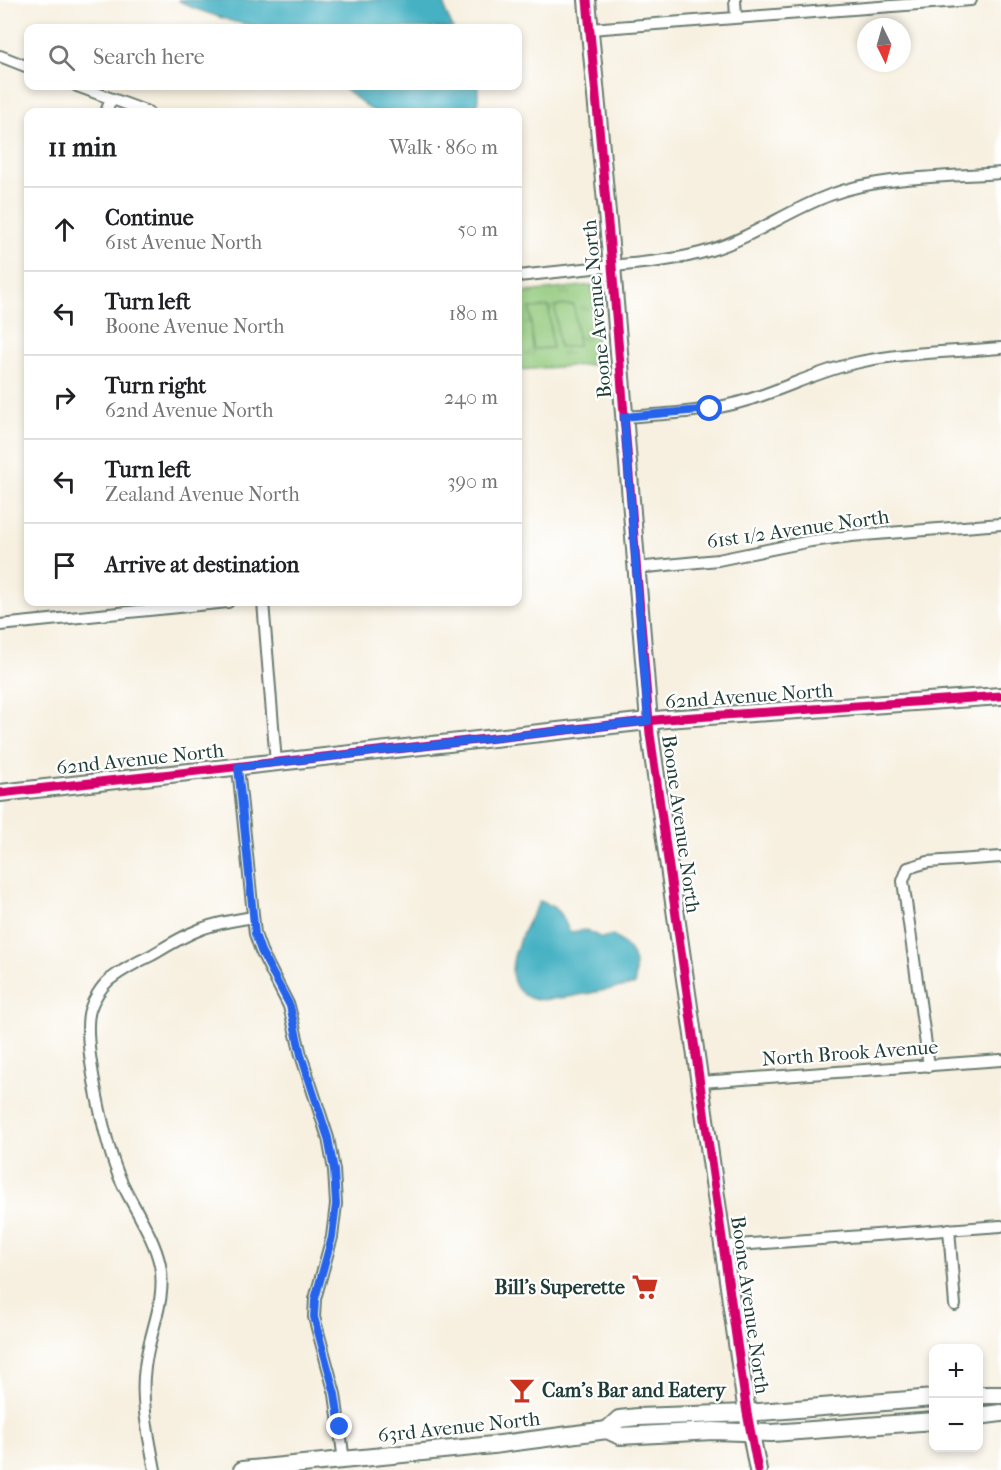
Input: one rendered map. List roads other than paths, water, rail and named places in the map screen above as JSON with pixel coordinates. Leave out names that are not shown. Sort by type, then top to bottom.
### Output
[{"type":"street","name":"Boone Avenue North","points":[[587,0],[612,266],[648,721],[747,1413],[753,1434],[758,1470]]},
{"type":"street","points":[[735,0],[736,17]]},
{"type":"street","points":[[590,29],[896,3],[971,0]]},
{"type":"street","points":[[0,56],[24,65]]},
{"type":"street","points":[[87,90],[137,108]]},
{"type":"street","points":[[108,108],[111,99]]},
{"type":"street","points":[[522,276],[678,258],[711,250],[742,238],[802,206],[832,194],[865,185],[1001,173]]},
{"type":"street","points":[[624,417],[710,409],[751,399],[823,371],[858,362],[1001,348]]},
{"type":"street","name":"61st 1/2 Avenue North","points":[[636,568],[718,560],[811,541],[1001,524]]},
{"type":"street","points":[[104,606],[105,614]]},
{"type":"street","points":[[0,625],[187,606]]},
{"type":"street","points":[[263,606],[276,763]]},
{"type":"street","name":"62nd Avenue North","points":[[0,793],[648,721],[1001,696]]},
{"type":"street","points":[[238,767],[253,917],[261,951],[290,1006],[301,1055],[328,1138],[334,1170],[336,1204],[332,1237],[315,1299],[314,1317],[335,1394],[344,1461]]},
{"type":"street","points":[[929,1066],[903,881],[908,867],[928,862],[1001,857]]},
{"type":"street","points":[[155,1470],[143,1385],[148,1345],[159,1313],[162,1290],[160,1265],[154,1245],[129,1200],[108,1145],[88,1045],[87,1027],[90,1010],[96,996],[107,981],[122,971],[201,928],[253,917]]},
{"type":"street","name":"North Brook Avenue","points":[[701,1082],[1001,1060]]},
{"type":"street","points":[[724,1246],[1001,1226]]},
{"type":"street","points":[[949,1229],[955,1305]]},
{"type":"street","points":[[983,1395],[1001,1395]]},
{"type":"street","name":"63rd Avenue North","points":[[608,1430],[619,1419],[747,1413],[929,1398]]},
{"type":"street","points":[[983,1415],[1001,1413]]},
{"type":"street","name":"63rd Avenue North","points":[[242,1470],[493,1445],[608,1430],[620,1436],[713,1431],[753,1434],[929,1421]]},
{"type":"water","points":[[178,0],[444,0],[451,24],[245,24],[193,8]]},
{"type":"water","points":[[346,90],[478,90],[478,108],[369,108]]},
{"type":"water","points":[[540,901],[559,912],[569,932],[587,930],[601,938],[613,935],[621,941],[630,951],[635,962],[635,985],[538,1000],[523,994],[514,983],[513,962],[522,935]]},
{"type":"place","name":"Bill's Superette","points":[[645,1287]]},
{"type":"place","name":"Cam's Bar and Eatery","points":[[522,1390]]}]
